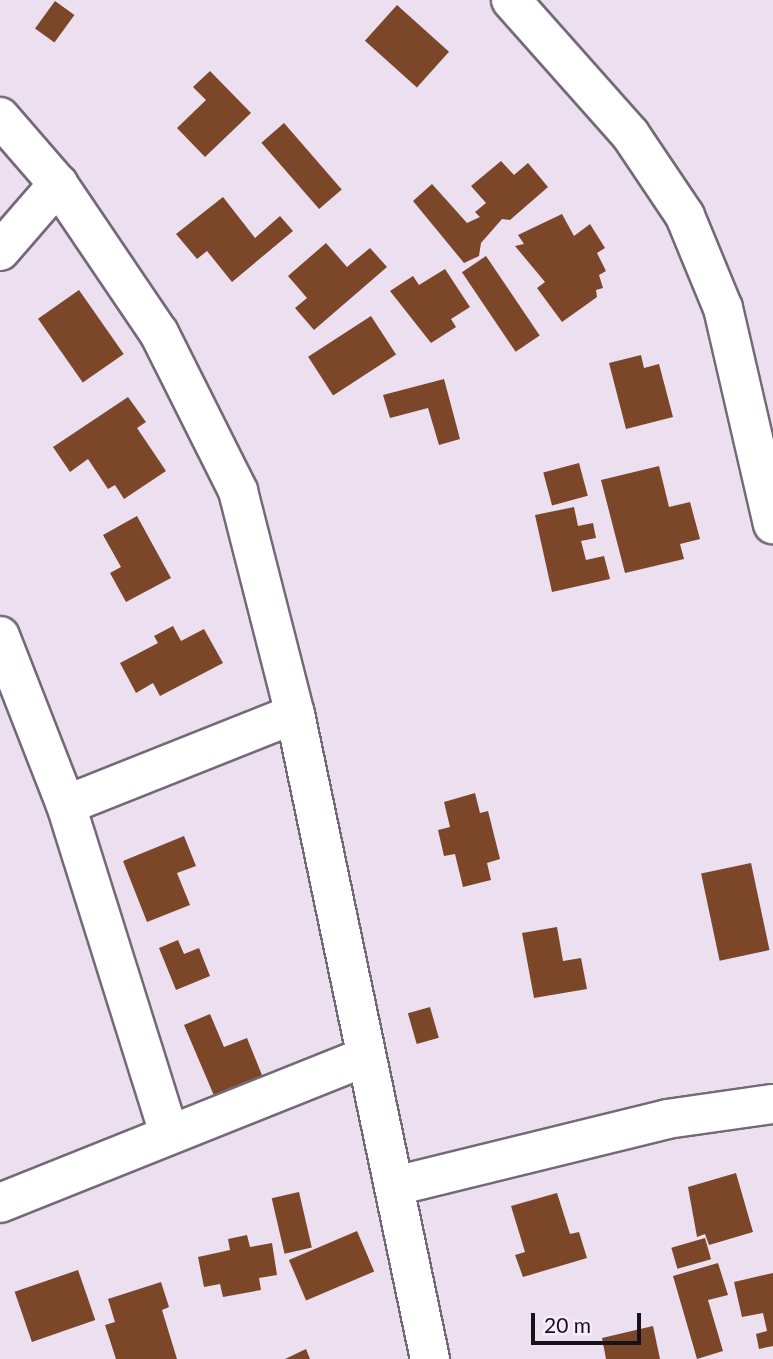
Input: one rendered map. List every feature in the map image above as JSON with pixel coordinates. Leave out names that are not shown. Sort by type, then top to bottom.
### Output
[{"type":"street","points":[[511,0],[630,134],[685,216],[723,308],[767,458],[773,524]]},
{"type":"street","points":[[0,117],[58,184],[159,333],[238,491],[295,714],[430,1359]]},
{"type":"street","points":[[0,251],[58,184]]},
{"type":"street","points":[[0,636],[66,805],[169,1133]]},
{"type":"street","points":[[66,805],[295,714]]},
{"type":"street","points":[[0,1203],[169,1133],[365,1057]]},
{"type":"street","points":[[395,1186],[667,1119],[773,1104]]},
{"type":"building","points":[[55,1],[74,15],[54,43],[35,29]]},
{"type":"building","points":[[397,5],[449,52],[417,88],[365,41]]},
{"type":"building","points":[[210,71],[251,113],[205,157],[177,128],[206,100],[193,87]]},
{"type":"building","points":[[284,123],[342,189],[319,209],[261,143]]},
{"type":"building","points":[[501,161],[514,175],[528,163],[548,187],[510,220],[502,219],[481,243],[479,256],[464,263],[413,201],[432,184],[467,223],[480,217],[475,212],[486,203],[471,186]]},
{"type":"building","points":[[223,197],[255,238],[280,216],[293,231],[232,282],[207,251],[197,259],[176,234]]},
{"type":"building","points":[[562,214],[574,236],[590,224],[605,248],[597,253],[606,271],[599,275],[603,288],[596,290],[597,297],[562,322],[537,288],[545,282],[515,246],[524,244],[518,235]]},
{"type":"building","points":[[326,243],[347,267],[370,248],[387,267],[314,330],[295,308],[307,298],[288,276]]},
{"type":"building","points":[[486,256],[540,336],[516,352],[462,272]]},
{"type":"building","points":[[445,269],[470,307],[451,319],[456,327],[431,343],[390,291],[413,276],[419,285]]},
{"type":"building","points":[[79,290],[124,354],[83,383],[38,319]]},
{"type":"building","points":[[371,316],[396,355],[333,395],[308,357]]},
{"type":"building","points":[[641,355],[644,368],[659,364],[673,417],[626,429],[609,363]]},
{"type":"building","points":[[444,379],[460,439],[439,445],[428,408],[390,418],[383,395]]},
{"type":"building","points":[[128,397],[146,422],[137,428],[166,471],[124,499],[115,485],[108,489],[88,459],[70,472],[53,447]]},
{"type":"building","points":[[579,463],[588,496],[552,505],[543,473]]},
{"type":"building","points":[[659,466],[669,507],[690,502],[700,539],[680,544],[684,559],[625,573],[601,480]]},
{"type":"building","points":[[574,507],[578,526],[593,523],[596,538],[581,541],[586,560],[604,556],[610,579],[552,592],[535,515]]},
{"type":"building","points":[[137,516],[171,578],[126,602],[110,573],[121,567],[103,535]]},
{"type":"building","points":[[173,626],[181,641],[204,629],[223,663],[160,696],[153,683],[136,693],[120,663],[158,643],[154,636]]},
{"type":"building","points":[[475,793],[480,813],[488,811],[500,859],[487,863],[491,880],[463,887],[455,854],[444,856],[438,830],[450,827],[444,802]]},
{"type":"building","points":[[184,836],[196,866],[177,873],[190,905],[147,922],[123,861]]},
{"type":"building","points":[[751,863],[770,950],[720,961],[701,874]]},
{"type":"building","points":[[557,927],[563,961],[581,958],[587,989],[534,998],[522,933]]},
{"type":"building","points":[[178,940],[184,954],[199,948],[210,976],[176,990],[159,948]]},
{"type":"building","points":[[430,1007],[439,1038],[417,1044],[408,1013]]},
{"type":"building","points":[[210,1014],[224,1047],[247,1038],[266,1085],[218,1105],[184,1025]]},
{"type":"building","points":[[736,1173],[753,1232],[709,1245],[705,1234],[697,1237],[688,1187]]},
{"type":"building","points":[[299,1192],[312,1248],[285,1254],[272,1198]]},
{"type":"building","points":[[557,1193],[570,1234],[579,1232],[587,1258],[523,1277],[515,1255],[525,1252],[511,1206]]},
{"type":"building","points":[[357,1231],[374,1272],[306,1300],[289,1260]]},
{"type":"building","points":[[247,1235],[250,1247],[272,1243],[277,1275],[259,1278],[261,1290],[223,1297],[220,1284],[204,1287],[198,1257],[230,1250],[228,1239]]},
{"type":"building","points":[[705,1238],[711,1259],[677,1269],[671,1248]]},
{"type":"building","points":[[718,1263],[728,1295],[708,1300],[723,1351],[697,1359],[673,1276]]},
{"type":"building","points":[[78,1270],[95,1320],[32,1342],[15,1292]]},
{"type":"building","points":[[773,1273],[773,1346],[759,1349],[756,1334],[767,1331],[763,1313],[742,1317],[734,1282]]},
{"type":"building","points":[[161,1282],[169,1307],[162,1310],[177,1359],[116,1359],[105,1325],[115,1322],[108,1299]]},
{"type":"building","points":[[653,1326],[660,1359],[606,1359],[602,1338]]},
{"type":"building","points":[[306,1349],[310,1359],[285,1359]]}]
